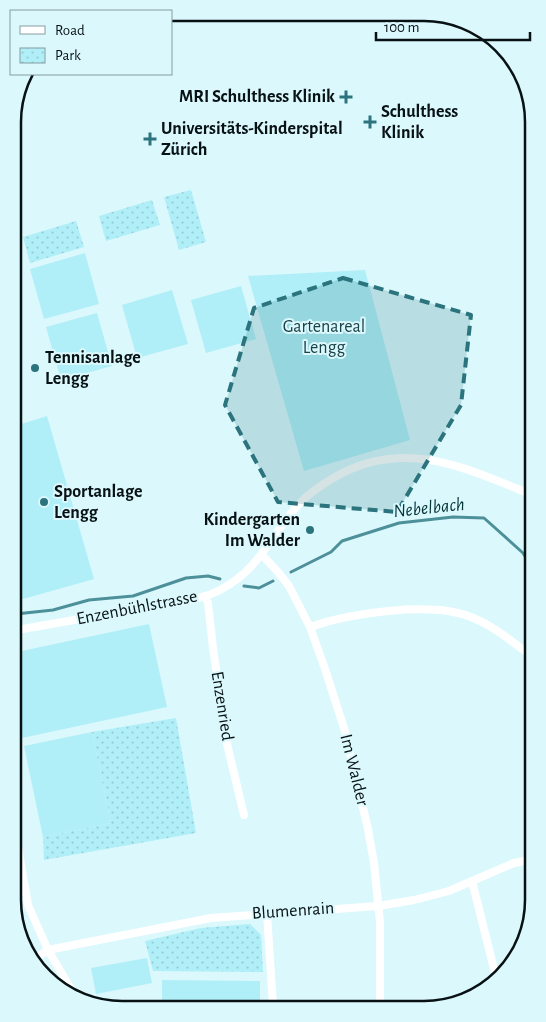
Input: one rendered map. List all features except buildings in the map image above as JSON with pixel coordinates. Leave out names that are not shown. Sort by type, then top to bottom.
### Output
[{"type":"street","name":"Enzenbühlstrasse","points":[[21,629],[186,601],[221,589],[239,577],[262,555],[299,503],[344,472],[377,461],[412,458],[432,460],[467,468],[525,492]]},
{"type":"street","name":"Im Walder","points":[[262,555],[289,586],[310,627],[344,728],[370,838],[380,922],[380,1001]]},
{"type":"street","name":"Enzenried","points":[[204,596],[208,603],[227,744],[244,815]]},
{"type":"street","points":[[310,627],[323,622],[392,611],[422,608],[447,610],[487,624],[504,634],[525,650]]},
{"type":"street","name":"Blumenrain","points":[[48,950],[211,918],[378,906],[428,897],[472,882],[514,863],[525,860]]},
{"type":"street","points":[[21,864],[28,905],[48,950],[69,985]]},
{"type":"street","points":[[472,882],[495,971]]},
{"type":"street","points":[[267,913],[273,1001]]},
{"type":"street","points":[[38,956],[48,950]]},
{"type":"highlighted area","points":[[343,278],[471,315],[461,405],[397,512],[278,502],[225,405],[254,308]]},
{"type":"green space","points":[[191,190],[206,242],[179,250],[164,197]]},
{"type":"green space","points":[[152,200],[160,225],[106,241],[99,216]]},
{"type":"green space","points":[[76,221],[84,247],[30,263],[23,237]]},
{"type":"green space","points":[[85,253],[99,304],[44,319],[30,269]]},
{"type":"green space","name":"Gartenareal Lengg","points":[[365,270],[410,440],[304,471],[248,276]]},
{"type":"green space","points":[[241,286],[256,339],[206,353],[191,300]]},
{"type":"green space","points":[[172,290],[188,344],[137,358],[122,305]]},
{"type":"green space","points":[[97,313],[112,366],[61,380],[46,327]]},
{"type":"green space","name":"Sportanlage Lengg","points":[[47,416],[94,579],[21,600],[21,424]]},
{"type":"green space","points":[[149,624],[167,707],[22,738],[21,651]]},
{"type":"green space","points":[[176,718],[196,833],[44,860],[43,837],[111,823],[92,732]]},
{"type":"green space","points":[[92,732],[111,823],[43,837],[24,746]]},
{"type":"green space","points":[[250,924],[261,935],[263,972],[153,971],[145,941],[201,928]]},
{"type":"green space","points":[[147,958],[152,983],[96,994],[91,968]]},
{"type":"green space","points":[[162,980],[260,981],[260,1001],[162,1001]]},
{"type":"waterway","name":"Nebelbach","points":[[291,572],[331,552],[342,541],[399,523],[453,517],[484,518],[525,556]]},
{"type":"waterway","name":"Nebelbach","points":[[21,613],[53,610],[89,600],[133,596],[186,578],[208,576],[220,579]]},
{"type":"waterway","name":"Nebelbach","points":[[244,586],[259,588],[273,581]]},
{"type":"place","name":"MRI Schulthess Klinik","points":[[346,97]]},
{"type":"place","name":"Schulthess Klinik","points":[[370,122]]},
{"type":"place","name":"Universitäts-Kinderspital Zürich","points":[[150,139]]},
{"type":"place","name":"Tennisanlage Lengg","points":[[35,368]]},
{"type":"place","name":"Sportanlage Lengg","points":[[44,502]]},
{"type":"place","name":"Kindergarten Im Walder","points":[[310,530]]}]
